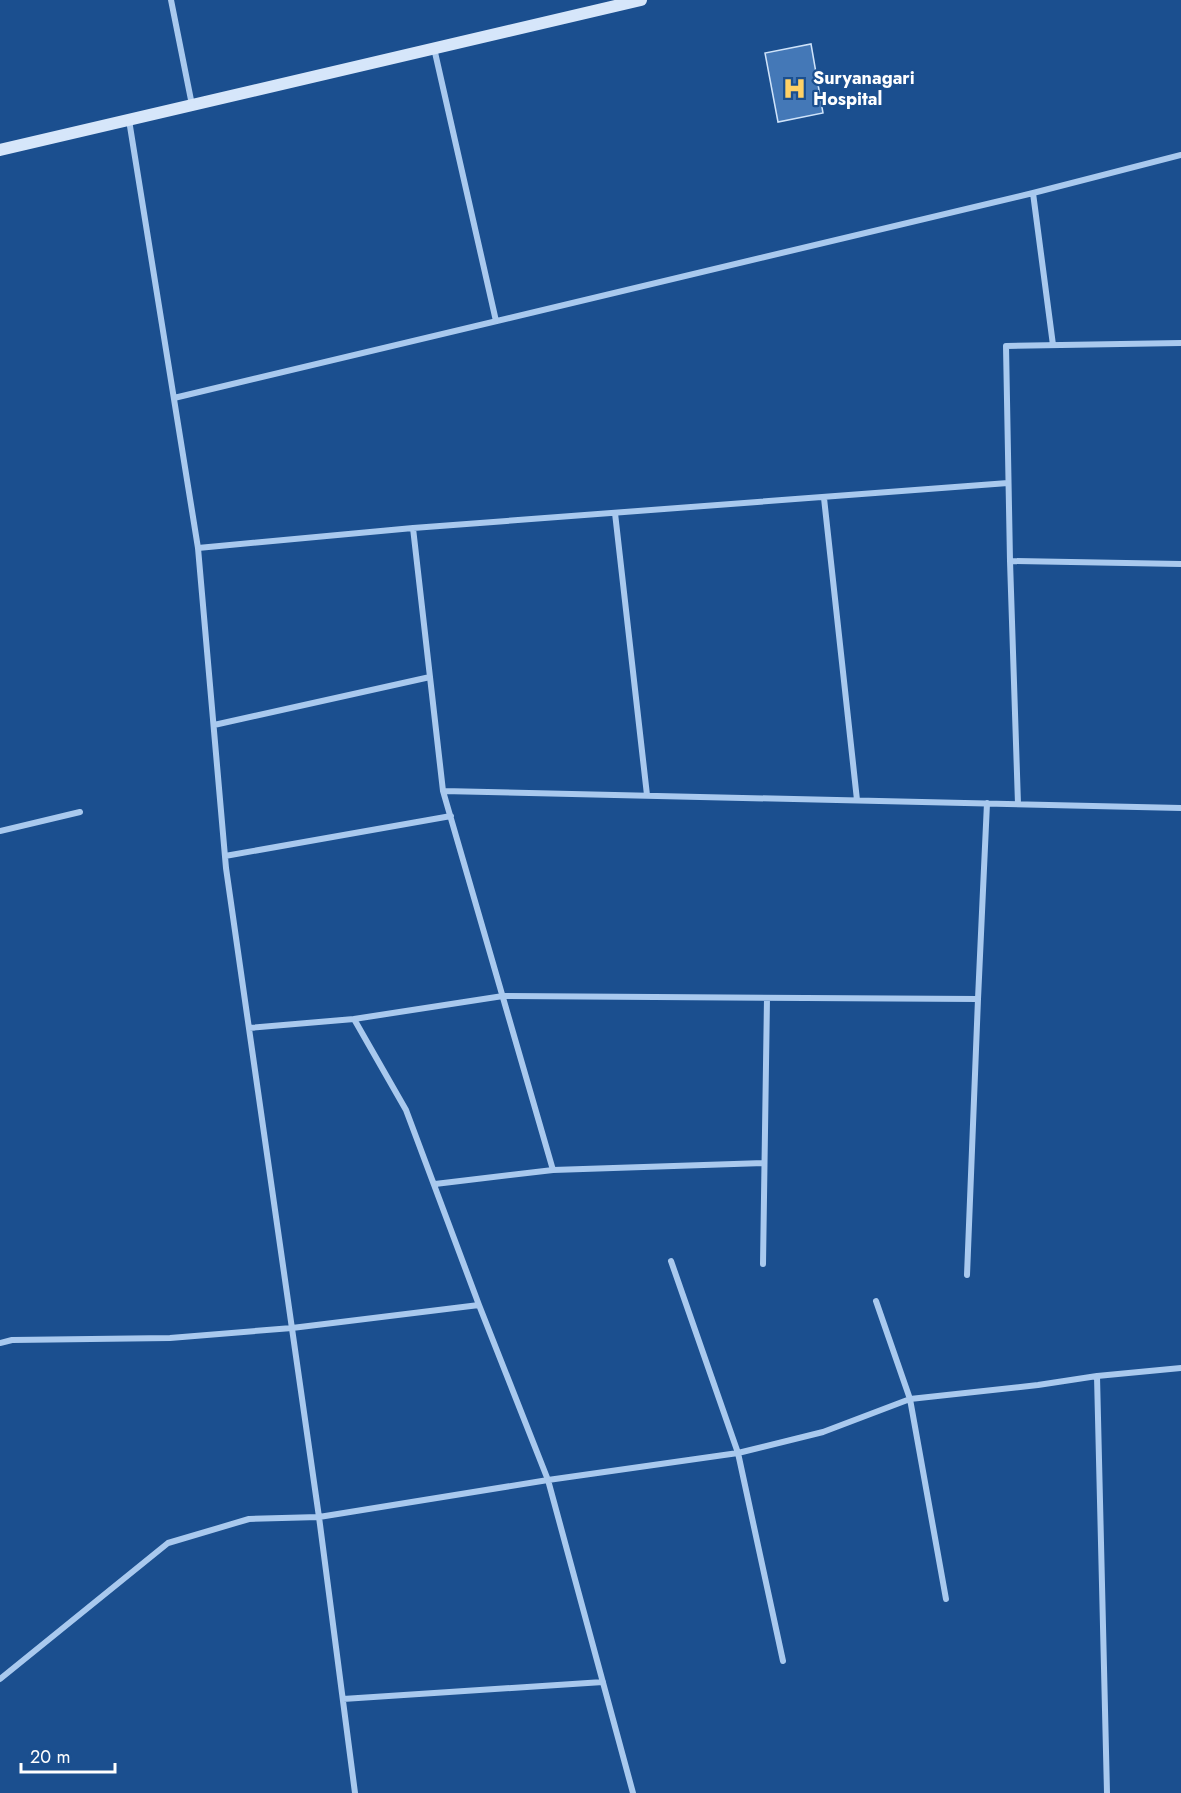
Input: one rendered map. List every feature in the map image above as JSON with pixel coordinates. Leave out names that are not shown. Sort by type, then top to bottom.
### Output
[{"type":"street","points":[[171,0],[192,105]]},
{"type":"street","points":[[0,150],[641,0]]},
{"type":"street","points":[[434,48],[496,321]]},
{"type":"street","points":[[129,120],[198,548],[225,856],[319,1517],[355,1793]]},
{"type":"street","points":[[174,398],[1033,193],[1181,155]]},
{"type":"street","points":[[1033,193],[1053,345]]},
{"type":"street","points":[[1018,804],[1006,346],[1181,343]]},
{"type":"street","points":[[198,548],[413,528],[1008,483]]},
{"type":"street","points":[[824,498],[857,800]]},
{"type":"street","points":[[615,513],[647,795]]},
{"type":"street","points":[[413,528],[443,790],[553,1170]]},
{"type":"street","points":[[1010,561],[1181,564]]},
{"type":"street","points":[[214,725],[430,677]]},
{"type":"street","points":[[443,790],[1181,808]]},
{"type":"street","points":[[967,1275],[987,803]]},
{"type":"street","points":[[0,831],[80,812]]},
{"type":"street","points":[[225,856],[451,816]]},
{"type":"street","points":[[249,1028],[354,1019],[503,996],[978,999]]},
{"type":"street","points":[[763,1264],[766,998]]},
{"type":"street","points":[[354,1019],[406,1110],[548,1480],[633,1793]]},
{"type":"street","points":[[435,1184],[553,1170],[764,1163]]},
{"type":"street","points":[[671,1261],[738,1454],[783,1661]]},
{"type":"street","points":[[876,1301],[910,1399],[946,1599]]},
{"type":"street","points":[[0,1343],[12,1340],[170,1338],[292,1328],[479,1305]]},
{"type":"street","points":[[0,1679],[168,1543],[249,1519],[319,1517],[548,1480],[738,1454],[823,1432],[910,1399],[1181,1368]]},
{"type":"street","points":[[1097,1376],[1107,1793]]},
{"type":"street","points":[[343,1700],[603,1682]]},
{"type":"building","points":[[811,44],[823,113],[778,122],[765,53]]},
{"type":"place","name":"Suryanagari Hospital","points":[[795,88]]}]
